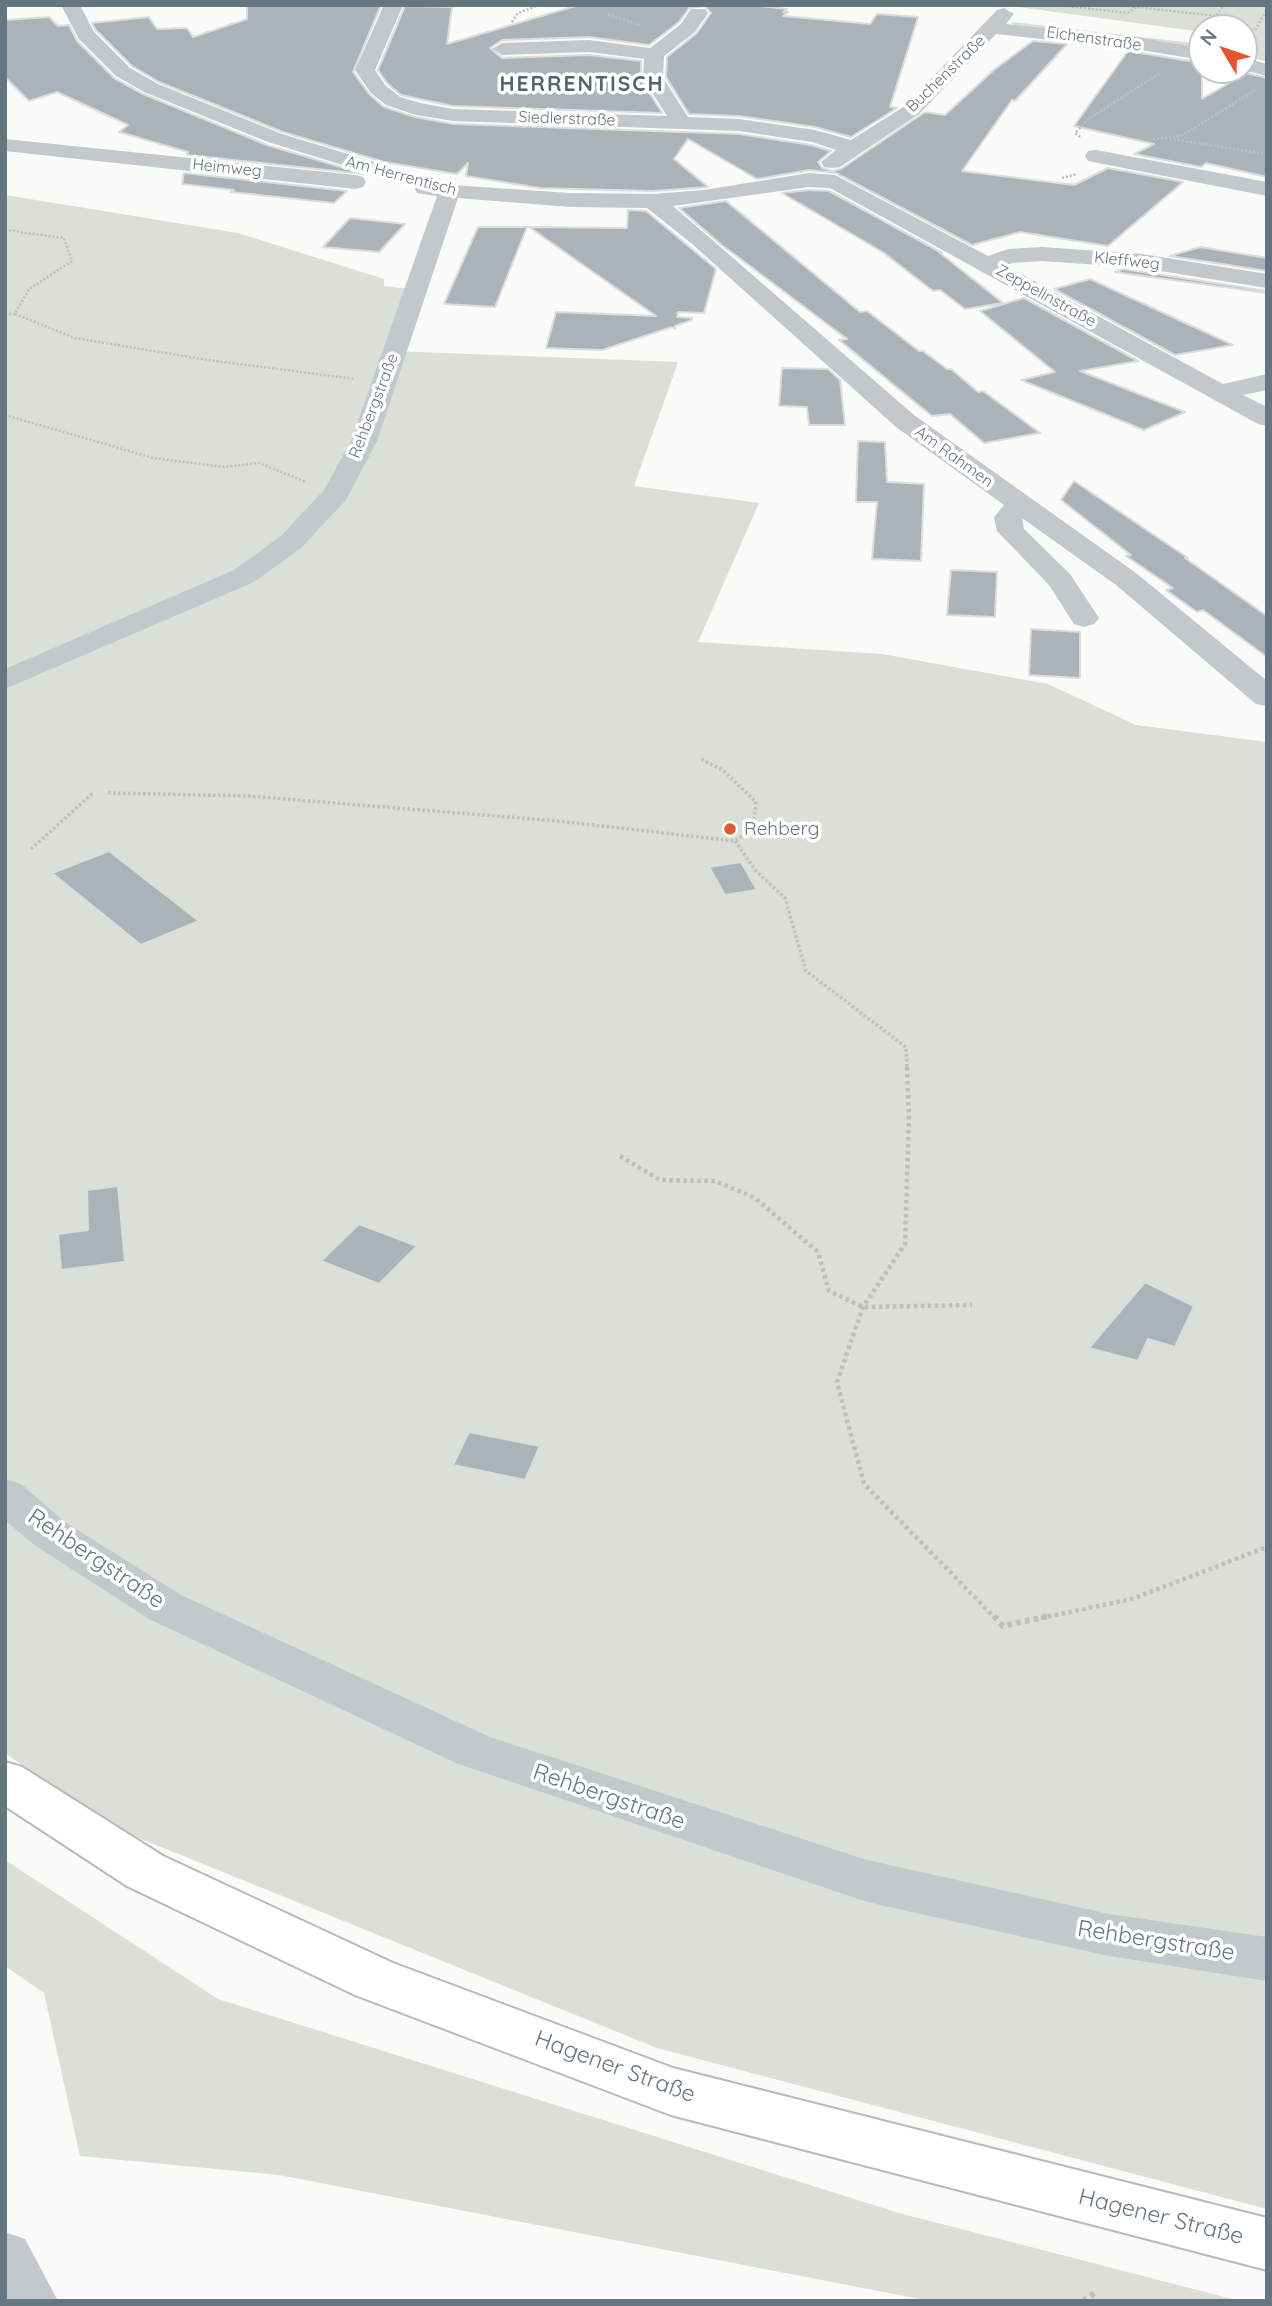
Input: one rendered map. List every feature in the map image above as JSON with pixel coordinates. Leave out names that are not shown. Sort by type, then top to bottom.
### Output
[{"type":"main road","name":"Hagener Straße","points":[[5,1781],[145,1871],[374,1979],[671,2091],[1267,2244]]},
{"type":"street","name":"Am Herrentisch","points":[[70,5],[86,35],[100,50],[123,72],[151,88],[275,138],[449,191],[570,200],[653,201],[704,197],[824,179]]},
{"type":"street","name":"Siedlerstraße","points":[[394,5],[365,70],[378,89],[393,101],[453,115],[681,122],[775,129],[853,148]]},
{"type":"street","points":[[502,49],[542,43],[654,54],[681,35],[695,17],[667,20]]},
{"type":"street","name":"Eichenstraße","points":[[998,21],[1063,34],[1188,52]]},
{"type":"street","name":"Buchenstraße","points":[[824,179],[820,173],[825,168],[912,110],[998,21]]},
{"type":"street","points":[[654,54],[653,78],[681,122]]},
{"type":"street","name":"Heimweg","points":[[5,145],[449,191]]},
{"type":"street","points":[[1096,156],[1267,189]]},
{"type":"street","name":"Zeppelinstraße","points":[[824,179],[835,182],[1267,418]]},
{"type":"street","name":"Rehbergstraße","points":[[5,680],[244,576],[291,542],[336,494],[364,441],[425,270],[449,191]]},
{"type":"street","name":"Am Rahmen","points":[[653,201],[699,238],[905,421],[1126,579],[1267,697]]},
{"type":"street","name":"Kleffweg","points":[[988,265],[1008,256],[1042,254],[1142,261],[1267,281]]},
{"type":"street","points":[[1219,392],[1267,382]]},
{"type":"street","points":[[1019,505],[1008,517],[1011,531],[1060,580],[1084,618]]},
{"type":"street","name":"Rehbergstraße","points":[[5,1495],[49,1533],[165,1607],[473,1750],[867,1881],[1109,1935],[1267,1959]]},
{"type":"street","points":[[5,2258],[29,2301]]},
{"type":"path","points":[[1056,5],[1128,13],[1136,8]]},
{"type":"path","points":[[1116,5],[1196,14]]},
{"type":"path","points":[[1258,25],[1267,9]]},
{"type":"path","name":"Eichenstraße","points":[[1075,133],[1090,118],[1188,59]]},
{"type":"path","points":[[1152,139],[1181,136],[1256,90]]},
{"type":"path","points":[[1163,138],[1267,154]]},
{"type":"path","points":[[5,230],[64,238],[72,261],[29,289],[15,314]]},
{"type":"path","points":[[5,314],[15,314],[75,338],[208,360],[383,382]]},
{"type":"path","points":[[5,415],[153,457],[224,467],[259,463],[336,494]]},
{"type":"path","points":[[108,793],[248,796],[558,821],[736,841],[753,828],[756,802],[724,771],[701,759]]},
{"type":"path","points":[[31,849],[94,792]]},
{"type":"path","points":[[736,841],[756,871],[785,898],[806,971],[906,1047],[909,1117],[905,1244],[863,1307],[837,1382],[864,1484],[1003,1626],[1132,1599],[1267,1547]]},
{"type":"path","points":[[620,1156],[660,1180],[715,1181],[755,1198],[818,1252],[830,1291],[863,1307],[972,1305]]},
{"type":"path","points":[[1083,2301],[1094,2293]]},
{"type":"shaded area","points":[[1004,5],[1267,5],[1267,62],[1258,59],[1258,14],[1188,14],[1188,30]]},
{"type":"shaded area","points":[[1011,23],[1188,42],[1188,49],[1014,25]]},
{"type":"shaded area","points":[[5,195],[238,233],[384,279],[384,286],[410,289],[392,351],[678,362],[634,486],[759,503],[698,642],[882,654],[1048,684],[1136,725],[1267,742],[1267,2209],[657,2048],[107,1825],[5,1753]]},
{"type":"shaded area","points":[[5,1860],[218,1999],[899,2213],[1240,2301],[930,2301],[279,2175],[80,2156],[44,1993],[5,1966]]},
{"type":"building","points":[[247,5],[381,5],[353,72],[369,94],[384,107],[415,117],[453,124],[739,134],[811,145],[831,151],[818,162],[822,168],[832,171],[841,169],[925,112],[945,115],[995,69],[1033,41],[1067,44],[1015,101],[1012,100],[962,171],[1074,185],[1108,168],[1183,182],[1108,246],[1020,232],[972,245],[836,173],[809,170],[757,179],[688,139],[674,159],[708,187],[653,191],[540,188],[466,176],[468,163],[457,174],[384,162],[283,132],[159,82],[132,66],[92,23],[149,17],[157,29],[187,28],[193,37],[247,19]]},
{"type":"building","points":[[579,5],[751,5],[787,9],[783,12],[788,12],[783,16],[870,24],[877,14],[918,17],[890,107],[897,108],[851,137],[815,127],[739,116],[689,114],[666,77],[667,57],[697,33],[711,13],[705,6],[689,8],[679,22],[649,45],[589,37],[502,40],[490,48],[502,58],[589,55],[641,61],[641,79],[662,113],[453,106],[401,95],[387,83],[378,70],[405,6],[452,7],[447,44]]},
{"type":"building","points":[[49,17],[58,26],[69,25],[77,41],[114,78],[143,94],[267,145],[364,174],[187,155],[188,152],[119,132],[128,125],[57,92],[29,101],[5,77],[5,20]]},
{"type":"building","points":[[1128,51],[1188,61],[1188,84],[1202,84],[1202,99],[1227,84],[1258,84],[1258,76],[1267,78],[1267,177],[1206,163],[1201,167],[1134,154],[1154,144],[1074,126]]},
{"type":"building","points":[[184,173],[347,191],[334,203],[231,192],[234,190],[182,184]]},
{"type":"building","points":[[829,191],[942,253],[1003,303],[965,309],[940,290],[933,291],[884,253],[782,193]]},
{"type":"building","points":[[726,201],[860,312],[867,311],[919,351],[951,369],[978,392],[983,391],[1040,433],[984,443],[950,414],[932,416],[839,340],[847,339],[722,245],[679,208]]},
{"type":"building","points":[[628,210],[646,211],[716,269],[704,313],[678,312],[677,317],[692,320],[675,326],[675,329],[672,327],[602,350],[546,348],[556,312],[656,316],[529,227],[627,228]]},
{"type":"building","points":[[350,218],[405,224],[379,252],[323,247]]},
{"type":"building","points":[[478,227],[527,227],[495,307],[444,304]]},
{"type":"building","points":[[1200,247],[1267,258],[1267,271],[1170,256]]},
{"type":"building","points":[[1123,269],[1267,291],[1267,293],[1115,272]]},
{"type":"building","points":[[1090,279],[1233,345],[1175,355],[1054,289]]},
{"type":"building","points":[[1024,298],[1138,361],[1080,371],[1185,412],[1144,430],[1021,380],[1055,372],[980,311]]},
{"type":"building","points":[[782,368],[828,369],[840,380],[845,425],[809,425],[807,407],[779,406]]},
{"type":"building","points":[[858,441],[885,442],[887,482],[924,484],[921,561],[872,559],[877,502],[856,502]]},
{"type":"building","points":[[1074,481],[1188,558],[1185,558],[1267,616],[1267,657],[1203,610],[1197,612],[1166,590],[1173,588],[1126,556],[1131,555],[1061,500]]},
{"type":"building","points":[[951,570],[997,572],[995,617],[947,615]]},
{"type":"building","points":[[1031,629],[1080,632],[1080,678],[1029,675]]},
{"type":"building","points":[[109,851],[199,921],[141,945],[52,873]]},
{"type":"building","points":[[741,862],[757,890],[725,895],[709,867]]},
{"type":"building","points":[[118,1186],[125,1262],[61,1270],[58,1234],[88,1230],[87,1190]]},
{"type":"building","points":[[359,1224],[417,1246],[379,1284],[321,1261]]},
{"type":"building","points":[[1145,1282],[1194,1306],[1175,1347],[1148,1339],[1138,1361],[1089,1348]]},
{"type":"building","points":[[469,1432],[540,1446],[525,1480],[453,1465]]},
{"type":"place","name":"Rehberg","points":[[730,829]]},
{"type":"district","name":"HERRENTISCH","points":[[582,85]]}]
